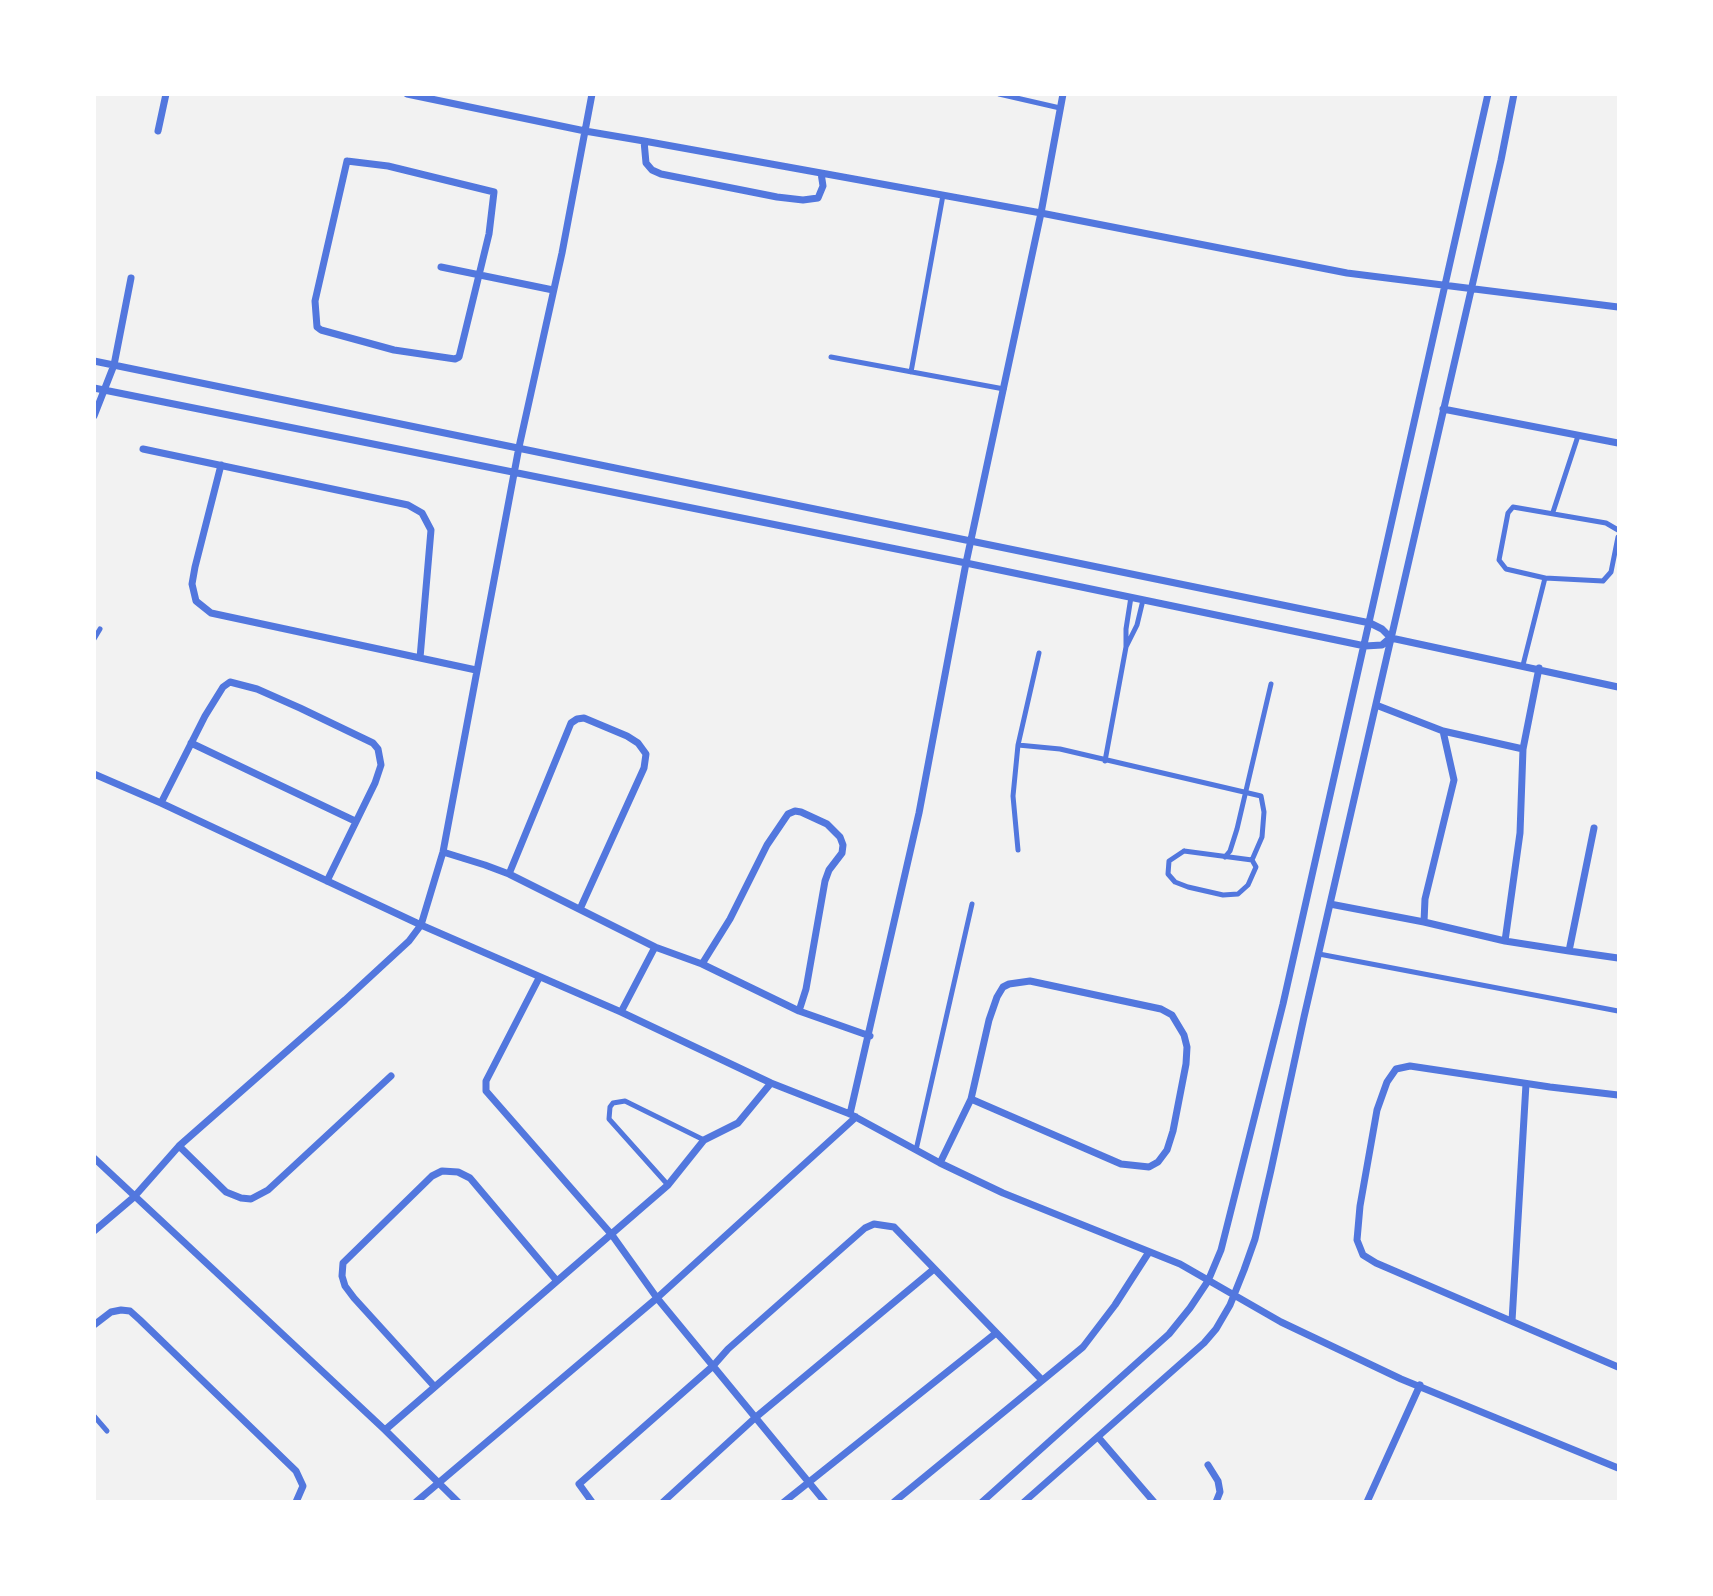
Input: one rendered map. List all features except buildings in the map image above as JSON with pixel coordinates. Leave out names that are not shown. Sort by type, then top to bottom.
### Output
[{"type":"street","points":[[158,131],[166,94]]},
{"type":"street","points":[[407,94],[585,131],[1041,213],[1347,273],[1619,307]]},
{"type":"street","points":[[94,1231],[134,1197],[179,1146],[354,992],[409,941],[421,925],[443,852],[519,447],[592,94]]},
{"type":"street","points":[[416,1502],[657,1297],[853,1116],[919,813],[966,563],[1041,213],[1063,94]]},
{"type":"street","points":[[982,1502],[1168,1334],[1208,1281],[1222,1250],[1259,1106],[1365,646],[1488,94]]},
{"type":"street","points":[[1024,1502],[1204,1343],[1216,1329],[1234,1296],[1255,1240],[1514,94]]},
{"type":"street","points":[[644,141],[646,163],[652,170],[776,197],[803,200],[817,198],[823,186],[821,173]]},
{"type":"street","points":[[350,161],[388,166],[492,190],[494,195],[489,234],[480,275],[460,353],[455,359],[394,350],[320,330],[315,321],[315,301],[331,239],[345,163],[350,161]]},
{"type":"street","points":[[441,267],[553,290]]},
{"type":"street","points":[[94,416],[114,365],[131,278]]},
{"type":"street","points":[[94,361],[1370,622],[1391,638],[1619,687]]},
{"type":"street","points":[[94,388],[1365,646],[1382,645],[1391,638]]},
{"type":"street","points":[[1443,409],[1619,443]]},
{"type":"street","points":[[143,449],[408,505],[422,513],[431,530],[421,658]]},
{"type":"street","points":[[221,465],[195,567],[192,584],[196,601],[211,613],[477,670]]},
{"type":"street","points":[[1505,941],[1520,833],[1523,749],[1539,668]]},
{"type":"street","points":[[161,803],[217,697],[230,682],[257,689],[300,708],[373,743],[381,765],[327,881]]},
{"type":"street","points":[[1376,705],[1443,731],[1523,749]]},
{"type":"street","points":[[509,874],[571,723],[584,718],[627,736],[638,743],[646,754],[644,768],[580,909]]},
{"type":"street","points":[[1424,922],[1425,899],[1454,780],[1443,731]]},
{"type":"street","points":[[191,743],[355,821]]},
{"type":"street","points":[[94,774],[421,925],[621,1012],[771,1083],[853,1116],[1003,1193],[1180,1264],[1281,1322],[1401,1379],[1619,1468]]},
{"type":"street","points":[[702,964],[730,919],[767,845],[788,814],[801,812],[827,824],[840,837],[842,853],[829,870],[825,881],[806,989],[799,1011]]},
{"type":"street","points":[[1569,951],[1594,828]]},
{"type":"street","points":[[443,852],[509,874],[654,947],[702,964],[799,1011],[870,1036]]},
{"type":"street","points":[[1330,904],[1505,941],[1619,958]]},
{"type":"street","points":[[621,1012],[654,947]]},
{"type":"street","points":[[539,978],[486,1082],[486,1091],[612,1236],[657,1297],[825,1502]]},
{"type":"street","points":[[940,1163],[971,1099],[989,1020],[1003,987],[1030,981],[1161,1009],[1172,1015],[1184,1035],[1187,1047],[1186,1064],[1173,1131],[1167,1150],[1158,1162],[1149,1167],[1121,1164],[971,1099]]},
{"type":"street","points":[[1619,1095],[1410,1066],[1396,1069],[1387,1082],[1377,1110],[1357,1227],[1358,1246],[1363,1255],[1376,1263],[1619,1367]]},
{"type":"street","points":[[179,1146],[226,1192],[251,1199],[268,1190],[391,1076]]},
{"type":"street","points":[[385,1430],[612,1236],[668,1185],[704,1140],[738,1123],[771,1083]]},
{"type":"street","points":[[1512,1321],[1526,1084]]},
{"type":"street","points":[[94,1158],[385,1430],[458,1502]]},
{"type":"street","points":[[434,1386],[354,1298],[345,1286],[342,1276],[343,1263],[432,1176],[442,1171],[458,1172],[470,1178],[557,1281]]},
{"type":"street","points":[[592,1502],[579,1484],[713,1366],[727,1349],[865,1228],[874,1224],[894,1227],[1042,1380]]},
{"type":"street","points":[[894,1502],[1083,1347],[1115,1305],[1149,1252]]},
{"type":"street","points":[[663,1502],[756,1416],[934,1269]]},
{"type":"street","points":[[94,1325],[111,1312],[130,1311],[296,1471],[303,1486],[296,1502]]},
{"type":"street","points":[[784,1502],[996,1333]]},
{"type":"street","points":[[1367,1502],[1420,1385]]},
{"type":"street","points":[[1098,1437],[1154,1502]]},
{"type":"street","points":[[1208,1465],[1218,1481],[1220,1492],[1216,1502]]},
{"type":"lane","points":[[999,94],[1060,108]]},
{"type":"lane","points":[[911,372],[943,195]]},
{"type":"lane","points":[[831,357],[1004,389]]},
{"type":"lane","points":[[1553,512],[1578,436]]},
{"type":"lane","points":[[1619,530],[1606,523],[1517,506],[1510,509],[1499,560],[1506,569],[1545,578],[1603,581],[1611,572],[1619,537]]},
{"type":"lane","points":[[1523,665],[1545,578]]},
{"type":"lane","points":[[1105,761],[1126,647],[1131,597]]},
{"type":"lane","points":[[1126,647],[1138,625],[1143,600]]},
{"type":"lane","points":[[94,639],[100,629]]},
{"type":"lane","points":[[1018,850],[1013,796],[1018,745],[1039,653]]},
{"type":"lane","points":[[1225,857],[1230,852],[1247,792],[1271,684]]},
{"type":"lane","points":[[1018,745],[1060,749],[1261,796],[1264,812],[1262,837],[1252,860]]},
{"type":"lane","points":[[1184,850],[1252,860],[1256,867],[1248,885],[1238,894],[1223,895],[1188,887],[1175,882],[1168,874],[1169,861],[1184,850]]},
{"type":"lane","points":[[916,1150],[972,904]]},
{"type":"lane","points":[[1319,954],[1619,1011]]},
{"type":"lane","points":[[668,1185],[609,1119],[613,1103],[625,1101],[704,1140]]},
{"type":"lane","points":[[94,1416],[107,1431]]}]
